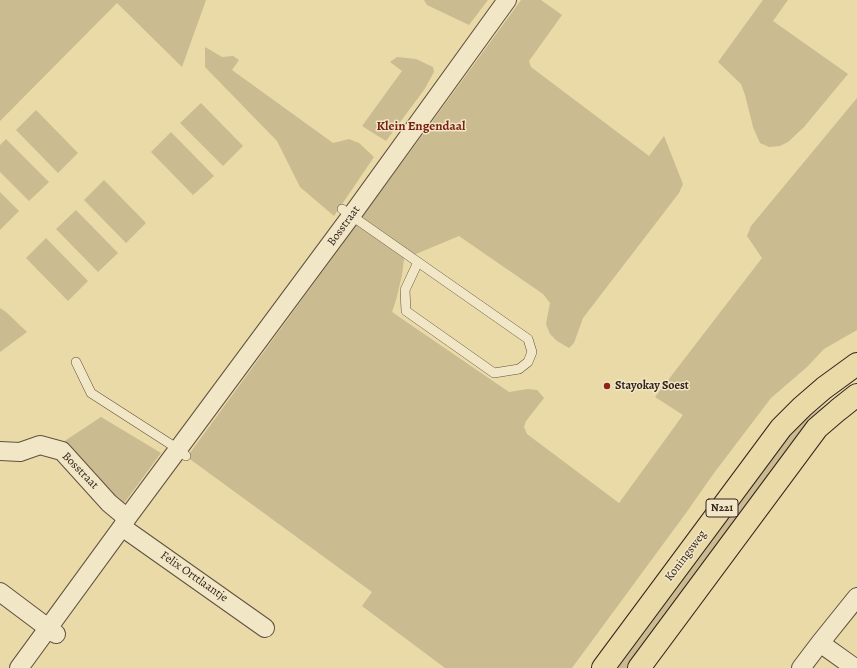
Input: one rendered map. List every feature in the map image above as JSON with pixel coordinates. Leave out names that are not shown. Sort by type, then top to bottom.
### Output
[{"type":"main road","name":"Koningsweg","points":[[603,668],[781,428],[824,388],[857,364]]},
{"type":"main road","name":"N221","points":[[639,668],[817,428],[857,395]]},
{"type":"street","name":"Bosstraat","points":[[19,668],[52,631],[125,522],[182,453],[346,213],[507,0]]},
{"type":"street","name":"Bosstraat","points":[[0,451],[20,452],[40,445],[62,451],[125,522]]},
{"type":"street","name":"Felix Orttlaantje","points":[[125,522],[265,628]]},
{"type":"street","points":[[0,592],[52,631]]},
{"type":"street","points":[[801,668],[857,597]]},
{"type":"street","points":[[820,643],[855,668]]},
{"type":"lane","points":[[346,213],[418,262],[528,339],[532,352],[528,362],[519,369],[494,373],[406,311],[405,290],[418,262]]},
{"type":"lane","points":[[76,362],[91,393],[182,453]]},
{"type":"shaded area","points":[[0,0],[206,0],[182,67],[117,3],[0,121]]},
{"type":"shaded area","points":[[424,0],[488,0],[469,25],[427,5]]},
{"type":"shaded area","points":[[521,0],[541,0],[562,15],[529,61],[531,67],[649,156],[664,136],[683,184],[679,193],[583,318],[574,343],[569,348],[557,341],[550,334],[546,324],[550,303],[543,294],[459,236],[404,259],[402,275],[392,312],[509,392],[528,389],[537,390],[544,398],[526,421],[524,427],[527,434],[619,503],[683,415],[655,397],[762,258],[747,236],[751,226],[857,98],[857,330],[824,349],[807,367],[771,398],[714,473],[572,668],[445,668],[362,606],[372,592],[187,457]]},
{"type":"shaded area","points":[[763,0],[788,0],[773,21],[848,74],[804,127],[788,142],[780,146],[769,147],[760,143],[753,127],[741,84],[718,62]]},
{"type":"shaded area","points":[[205,47],[222,57],[233,56],[239,60],[232,70],[333,143],[349,139],[359,143],[374,157],[334,216],[300,187],[277,141],[205,67]]},
{"type":"shaded area","points":[[397,57],[416,59],[433,67],[434,72],[424,90],[386,141],[362,126],[402,71],[390,62]]},
{"type":"shaded area","points":[[201,103],[243,146],[223,166],[180,123]]},
{"type":"shaded area","points":[[36,110],[78,153],[58,173],[16,130]]},
{"type":"shaded area","points":[[171,132],[214,176],[193,195],[151,152]]},
{"type":"shaded area","points":[[6,139],[49,182],[29,201],[0,172],[0,145]]},
{"type":"shaded area","points":[[104,180],[146,223],[126,243],[84,200]]},
{"type":"shaded area","points":[[0,192],[19,211],[0,230]]},
{"type":"shaded area","points":[[76,210],[118,253],[98,272],[56,229]]},
{"type":"shaded area","points":[[46,238],[88,281],[68,301],[26,258]]},
{"type":"shaded area","points":[[0,308],[27,332],[0,352]]},
{"type":"shaded area","points":[[836,397],[800,435],[628,668],[611,668],[779,445],[810,416]]},
{"type":"shaded area","points":[[101,417],[161,453],[122,506],[63,442]]},
{"type":"place","name":"Stayokay Soest","points":[[607,386]]},
{"type":"district","name":"Klein Engendaal","points":[[421,127]]}]
